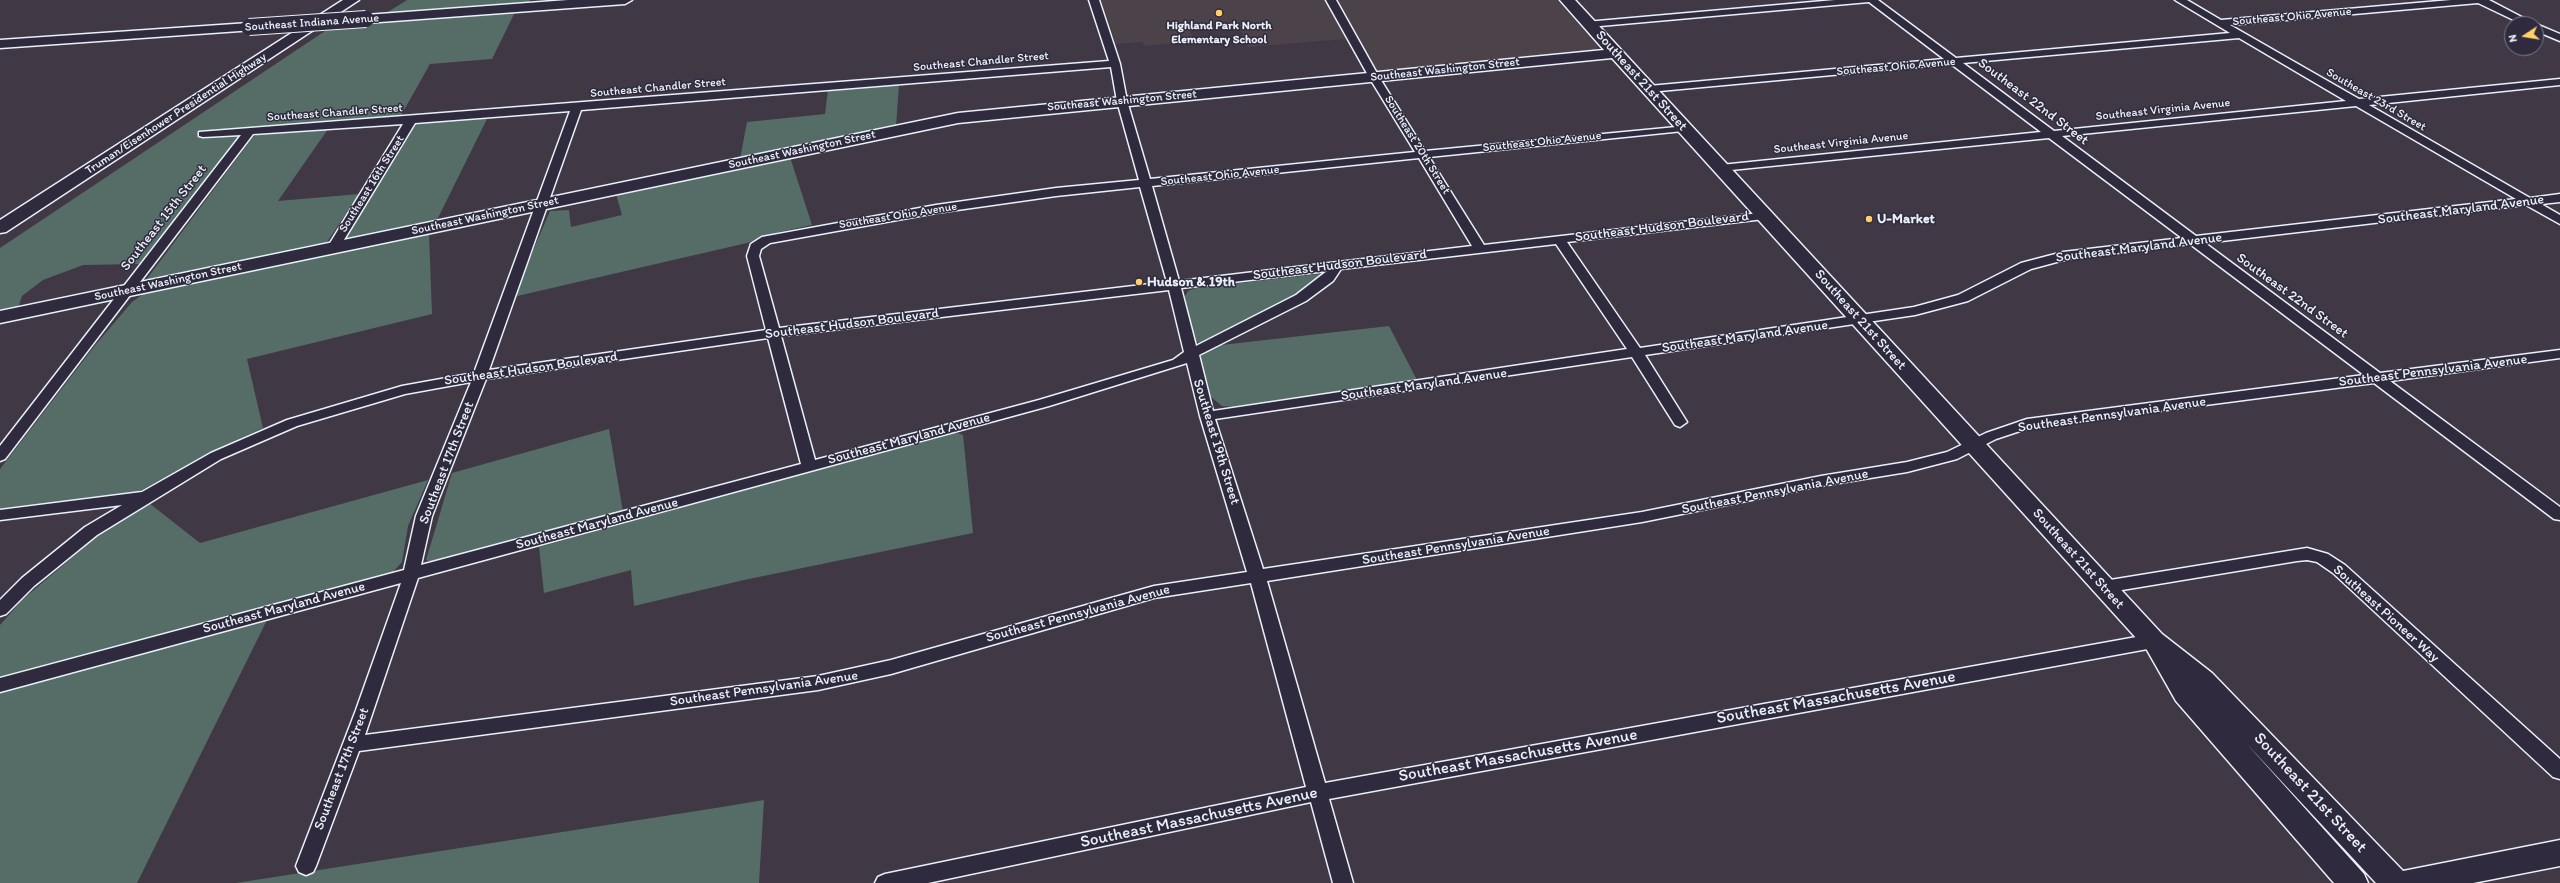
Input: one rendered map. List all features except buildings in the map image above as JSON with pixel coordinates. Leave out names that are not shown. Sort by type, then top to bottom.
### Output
[{"type":"main road","name":"Truman/Eisenhower Presidential Highway","points":[[0,210],[332,0]]},
{"type":"main road","name":"Truman/Eisenhower Presidential Highway","points":[[0,228],[352,0]]},
{"type":"main road","name":"Southeast Indiana Avenue","points":[[0,44],[625,0]]},
{"type":"main road","name":"Southeast 21st Street","points":[[1567,0],[2152,640],[2203,680],[2395,883]]},
{"type":"main road","name":"Southeast Washington Street","points":[[0,317],[958,118],[1615,53]]},
{"type":"main road","name":"Southeast 21st Street","points":[[2152,640],[2185,694],[2353,883]]},
{"type":"main road","points":[[2406,883],[2560,853]]},
{"type":"street","name":"Southeast 19th Street","points":[[1094,0],[1115,64],[1122,101],[1174,285],[1206,416],[1256,576],[1343,883]]},
{"type":"street","name":"Southeast 20th Street","points":[[1331,0],[1374,77],[1480,248]]},
{"type":"street","points":[[1589,24],[1868,0]]},
{"type":"street","name":"Southeast 22nd Street","points":[[1872,0],[2192,241],[2379,378],[2560,514]]},
{"type":"street","name":"Southeast 23rd Street","points":[[2180,0],[2356,104],[2560,220]]},
{"type":"street","points":[[2478,0],[2513,16]]},
{"type":"street","name":"Southeast Ohio Avenue","points":[[2219,23],[2484,0]]},
{"type":"street","points":[[2544,31],[2560,38]]},
{"type":"street","name":"Southeast Ohio Avenue","points":[[1649,89],[2240,35]]},
{"type":"street","name":"Southeast Chandler Street","points":[[203,134],[411,120],[1115,64]]},
{"type":"street","name":"Southeast Virginia Avenue","points":[[1721,168],[2560,82]]},
{"type":"street","name":"Southeast 17th Street","points":[[306,866],[352,744],[411,574],[424,516],[480,376],[509,292],[543,204],[577,107]]},
{"type":"street","name":"Southeast 16th Street","points":[[333,248],[411,120]]},
{"type":"street","name":"Southeast Ohio Avenue","points":[[773,333],[753,252],[760,243],[774,237],[936,209],[1056,192],[1683,128]]},
{"type":"street","name":"Southeast 15th Street","points":[[0,456],[250,132]]},
{"type":"street","name":"Southeast Maryland Avenue","points":[[1206,416],[1637,354],[1859,320],[1941,305],[1969,295],[2012,272],[2043,260],[2082,253],[2560,198]]},
{"type":"street","name":"Southeast Hudson Boulevard","points":[[0,610],[63,552],[92,530],[146,496],[216,456],[292,423],[395,392],[480,376],[773,333],[1764,215]]},
{"type":"street","points":[[1559,239],[1637,354],[1680,422]]},
{"type":"street","name":"Southeast Maryland Avenue","points":[[0,685],[1044,403],[1178,363],[1190,354],[1301,298],[1328,278],[1337,266]]},
{"type":"street","points":[[773,333],[809,466]]},
{"type":"street","name":"Southeast Pennsylvania Avenue","points":[[352,744],[818,683],[891,667],[1112,602],[1177,587],[1642,517],[1821,481],[1907,467],[1952,456],[1974,445],[2027,424],[2560,354]]},
{"type":"street","points":[[0,515],[146,496]]},
{"type":"street","name":"Southeast Pioneer Way","points":[[2104,587],[2297,555],[2307,554],[2322,558],[2339,569],[2560,771]]},
{"type":"street","name":"Southeast Massachusetts Avenue","points":[[885,883],[1317,793],[2152,640]]},
{"type":"shaded area","name":"Highland Park North Elementary School","points":[[1101,0],[1326,0],[1346,39],[1248,47],[1239,26],[1190,31],[1194,41],[1144,46],[1143,42],[1116,44]]},
{"type":"shaded area","points":[[1336,0],[1557,0],[1598,46],[1594,52],[1381,73],[1373,68]]},
{"type":"green space","points":[[407,0],[530,0],[527,5],[383,15]]},
{"type":"green space","points":[[516,10],[492,59],[430,64],[399,119],[246,129],[140,264],[83,265],[43,280],[22,296],[18,308],[0,311],[0,248],[334,25]]},
{"type":"green space","points":[[899,84],[896,127],[740,159],[747,122],[825,114],[828,90]]},
{"type":"green space","points":[[488,117],[436,222],[353,240],[346,239],[346,233],[416,124],[425,121]]},
{"type":"green space","points":[[328,129],[278,201],[359,194],[327,242],[318,246],[152,282],[146,280],[253,137],[259,134],[268,133]]},
{"type":"green space","points":[[790,157],[812,225],[779,232],[747,243],[513,297],[550,211],[569,210],[571,227],[622,215],[616,194]]},
{"type":"green space","points":[[429,233],[432,314],[247,359],[263,428],[219,448],[136,493],[0,509],[0,469],[96,344],[132,302],[143,294]]},
{"type":"green space","points":[[1320,274],[1324,275],[1304,291],[1207,341],[1200,343],[1194,341],[1191,335],[1185,296],[1188,291],[1196,288]]},
{"type":"green space","points":[[1389,326],[1417,380],[1235,407],[1222,406],[1211,397],[1199,361],[1202,354],[1221,345]]},
{"type":"green space","points":[[609,429],[623,512],[433,563],[426,560],[452,473]]},
{"type":"green space","points":[[955,432],[963,435],[973,533],[744,580],[634,606],[631,570],[544,593],[539,547]]},
{"type":"green space","points":[[428,480],[408,526],[402,562],[393,572],[376,583],[0,677],[0,625],[22,600],[104,531],[149,503],[200,543]]},
{"type":"green space","points":[[267,620],[137,883],[0,883],[0,692]]},
{"type":"green space","points":[[764,800],[759,883],[236,883],[722,807]]},
{"type":"place","name":"Highland Park North Elementary School","points":[[1219,13]]},
{"type":"place","name":"U-Market","points":[[1869,219]]},
{"type":"place","name":"Hudson & 19th","points":[[1139,282]]}]
